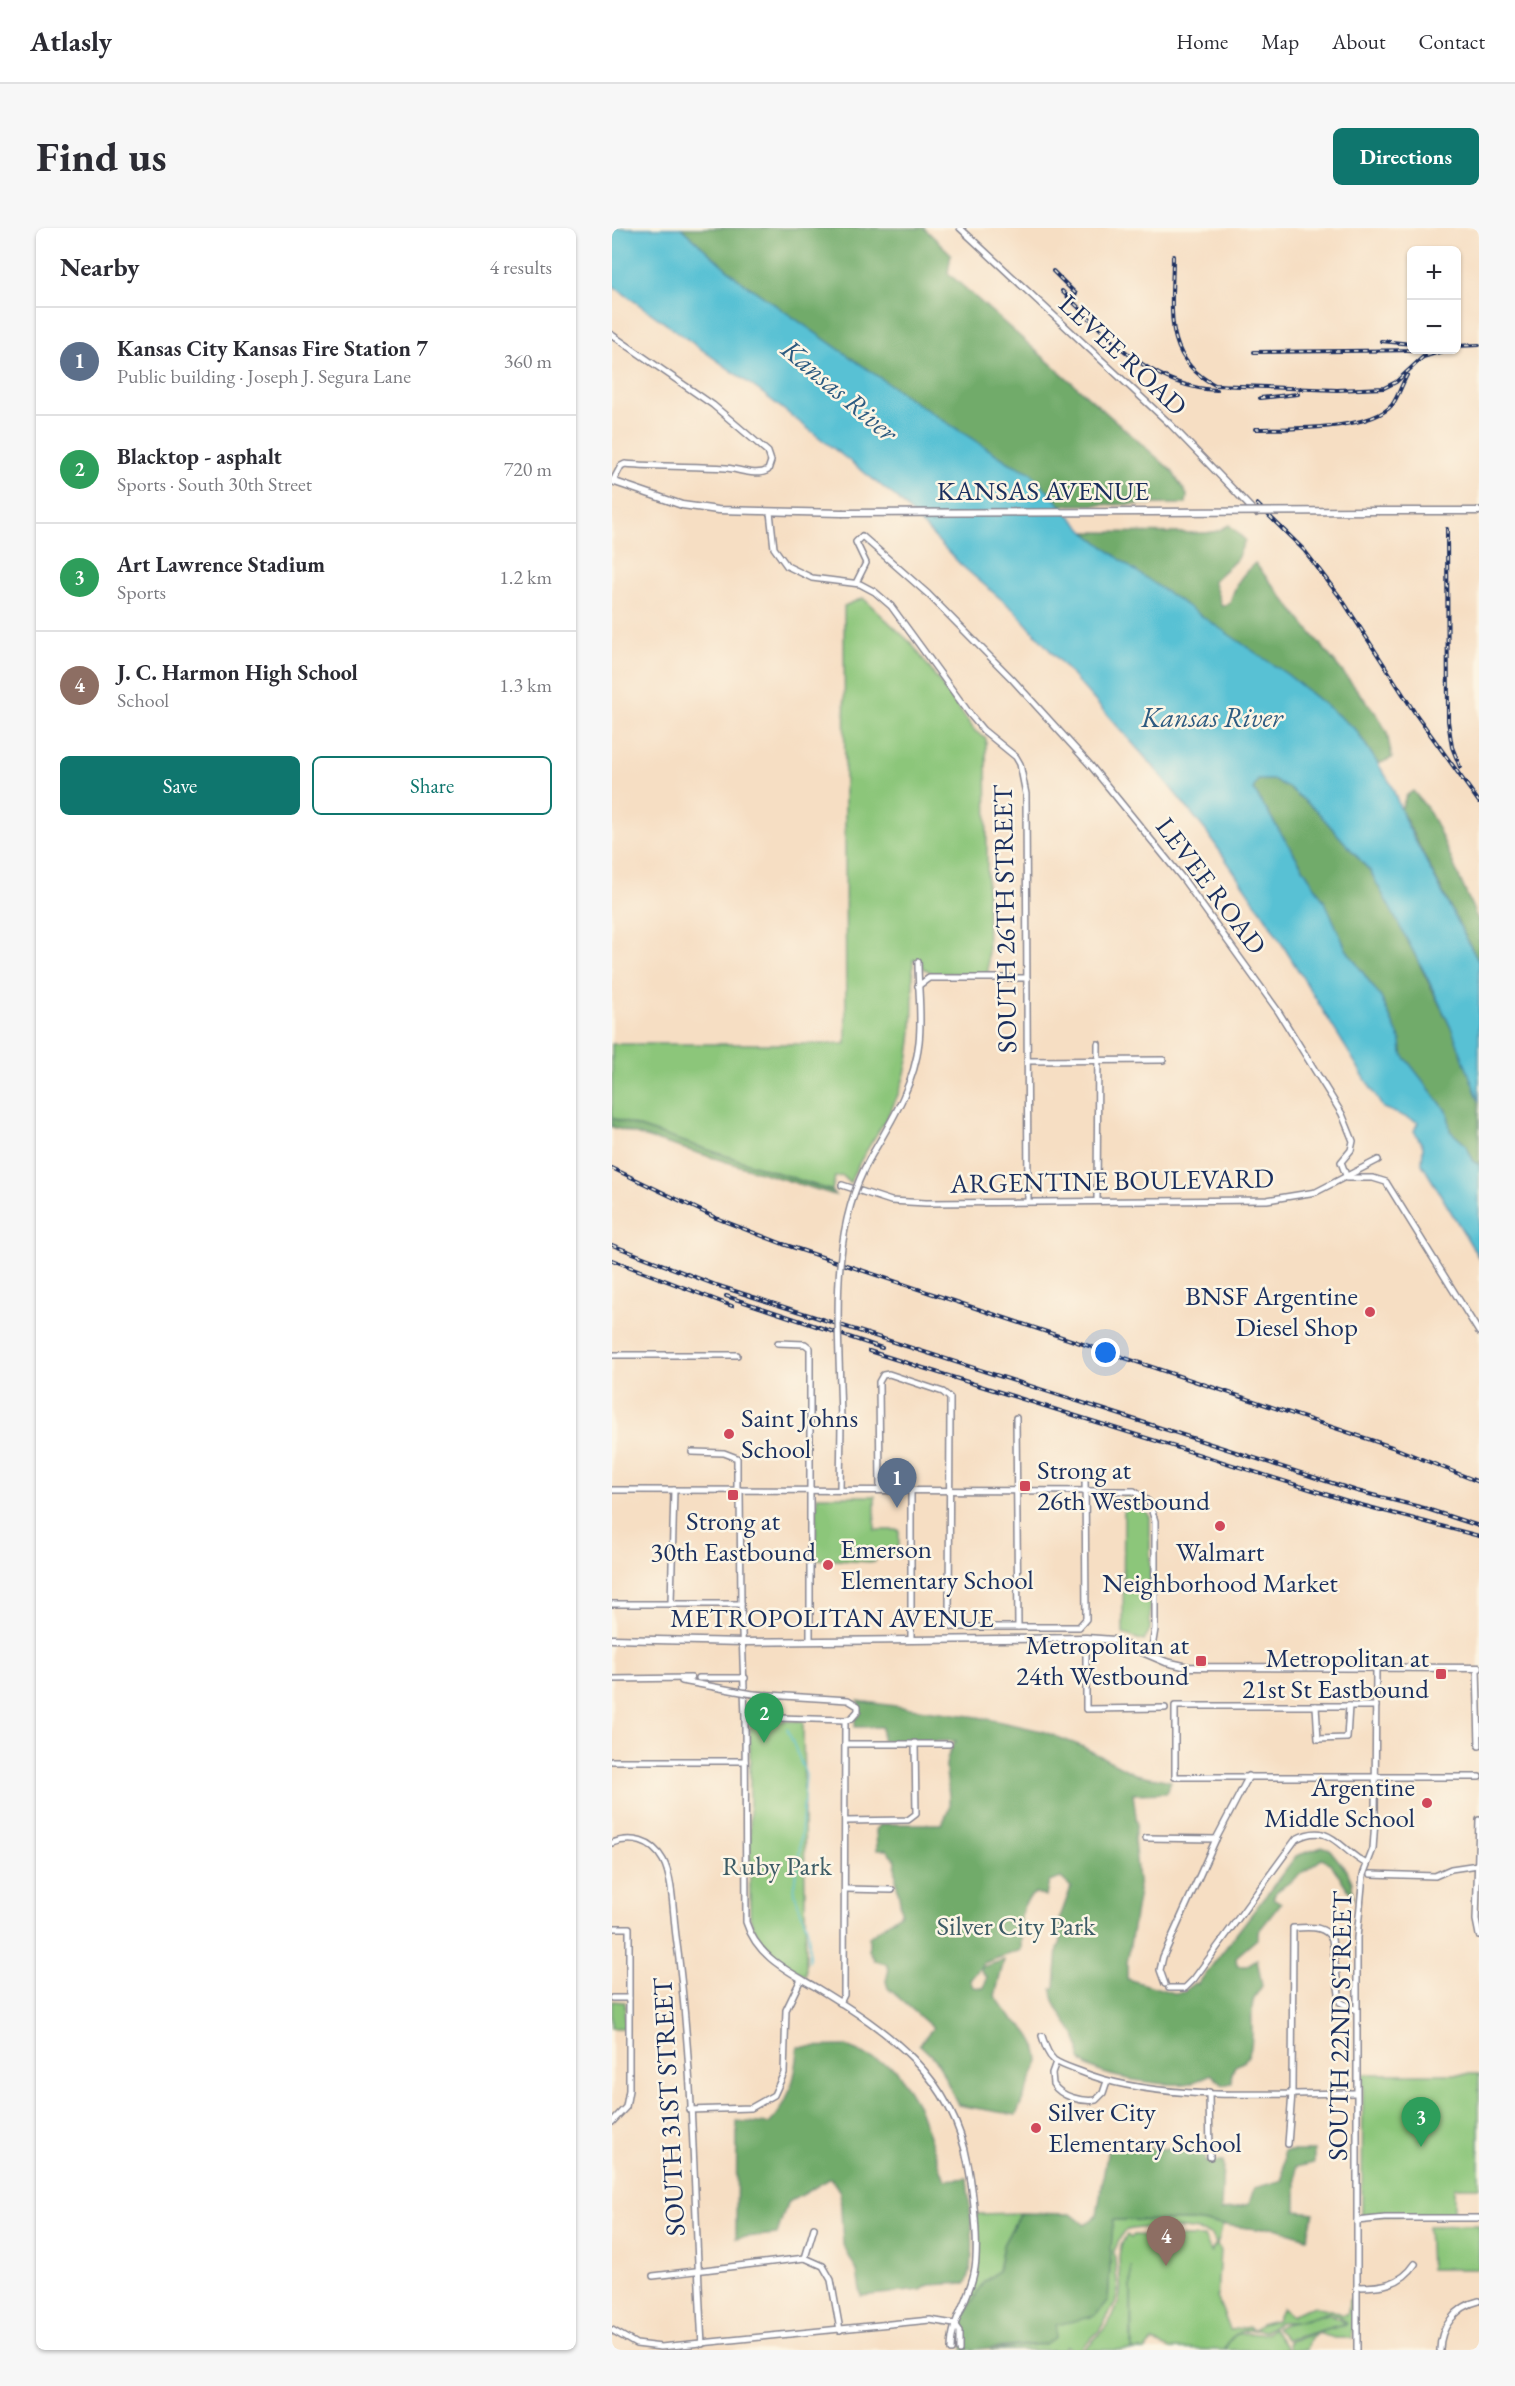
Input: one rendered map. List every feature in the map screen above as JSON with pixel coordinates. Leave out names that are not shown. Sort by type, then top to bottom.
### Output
[{"type":"main road","name":"KANSAS AVENUE","points":[[612,481],[682,505],[718,510],[770,512],[1479,511]]},
{"type":"main road","name":"METROPOLITAN AVENUE","points":[[612,1639],[744,1642],[1086,1638],[1114,1640],[1166,1662],[1188,1667],[1478,1668]]},
{"type":"street","name":"LEVEE ROAD","points":[[960,228],[1170,424],[1257,514]]},
{"type":"street","points":[[612,335],[712,405],[768,452],[771,461],[768,470],[758,473],[728,469],[661,468],[626,464],[621,466],[612,481]]},
{"type":"street","name":"SOUTH 26TH STREET","points":[[770,512],[774,548],[787,566],[812,578],[856,583],[875,592],[891,606],[972,717],[990,737],[1012,753],[1020,764],[1026,794],[1028,1201]]},
{"type":"street","name":"LEVEE ROAD","points":[[856,583],[866,563],[856,542],[862,536],[928,594],[1012,679],[1121,802],[1225,934],[1284,1020],[1342,1114],[1353,1141],[1351,1150],[1341,1162],[1347,1178]]},
{"type":"street","points":[[840,1490],[842,1249],[859,1177],[894,1118],[916,1066],[920,1040],[918,962]]},
{"type":"street","points":[[918,986],[929,978],[1027,978]]},
{"type":"street","points":[[1097,1201],[1098,1044]]},
{"type":"street","points":[[1027,1061],[1163,1060]]},
{"type":"street","name":"ARGENTINE BOULEVARD","points":[[842,1185],[891,1201],[1267,1200],[1316,1192],[1378,1160]]},
{"type":"street","points":[[1347,1178],[1372,1178],[1386,1182],[1479,1332]]},
{"type":"street","points":[[777,1343],[805,1344],[810,1348],[810,1641]]},
{"type":"street","points":[[612,1355],[737,1354]]},
{"type":"street","points":[[880,1490],[879,1382],[883,1375],[889,1374],[943,1392],[950,1398],[949,1621],[953,1627],[1079,1627],[1084,1624],[1085,1470]]},
{"type":"street","points":[[1016,1418],[1018,1626]]},
{"type":"street","points":[[692,1452],[724,1453],[736,1458],[746,1717],[746,1923],[760,1949],[801,1979],[882,2030],[914,2058],[938,2087],[956,2122],[968,2163],[976,2260],[971,2286],[951,2331],[951,2350]]},
{"type":"street","points":[[612,1490],[1134,1491],[1149,1502],[1155,1521],[1155,1629],[1151,1654]]},
{"type":"street","points":[[671,1603],[674,1490]]},
{"type":"street","points":[[911,1490],[911,1639]]},
{"type":"street","points":[[612,1604],[741,1604]]},
{"type":"street","points":[[1086,1638],[1086,1709],[1165,1708]]},
{"type":"street","name":"SOUTH 22ND STREET","points":[[1357,2350],[1356,2010],[1359,1908],[1363,1875],[1372,1849],[1374,1830],[1377,1668]]},
{"type":"street","points":[[1478,1668],[1479,1746]]},
{"type":"street","points":[[612,1679],[691,1678]]},
{"type":"street","points":[[699,1678],[745,1678]]},
{"type":"street","points":[[675,1679],[753,1694],[848,1700],[858,1706],[858,1711],[851,1719],[846,1720],[746,1717]]},
{"type":"street","points":[[1376,1706],[1175,1706],[1175,1777],[1479,1777]]},
{"type":"street","points":[[1316,1706],[1317,1738],[1327,1739],[1347,1738],[1348,1706]]},
{"type":"street","points":[[840,2003],[844,1995],[846,1720]]},
{"type":"street","points":[[845,1821],[908,1821],[916,1814],[915,1743]]},
{"type":"street","points":[[846,1744],[949,1744]]},
{"type":"street","points":[[612,1761],[745,1761]]},
{"type":"street","points":[[1249,1776],[1216,1839],[1163,1957],[1160,1970],[1167,1986],[1185,1988],[1194,1979],[1296,1839],[1308,1833],[1328,1834],[1355,1858],[1367,1864]]},
{"type":"street","points":[[1479,1820],[1476,1920],[1479,1935]]},
{"type":"street","points":[[1146,1838],[1216,1839]]},
{"type":"street","name":"SOUTH 31ST STREET","points":[[612,1843],[630,1839],[641,1841],[656,1851],[667,1869],[684,1994],[702,2344]]},
{"type":"street","points":[[1371,1874],[1435,1876],[1451,1869],[1479,1866]]},
{"type":"street","points":[[845,1889],[892,1890]]},
{"type":"street","points":[[612,1928],[629,1928],[629,2090],[626,2107],[612,2122]]},
{"type":"street","points":[[1288,2144],[1292,2093],[1293,1928],[1322,1928],[1328,1932],[1332,1939],[1340,2002],[1356,2010]]},
{"type":"street","points":[[689,2110],[741,2110],[759,2106],[774,2095],[782,2082],[785,2063],[786,2010],[801,1979]]},
{"type":"street","points":[[612,1998],[628,1998]]},
{"type":"street","points":[[1042,2036],[1048,2054],[1056,2062],[1107,2081],[1184,2092],[1356,2093]]},
{"type":"street","points":[[1056,2062],[1052,2073],[1053,2084],[1068,2096],[1088,2101],[1096,2100],[1103,2093],[1107,2081]]},
{"type":"street","points":[[1209,2092],[1210,2157]]},
{"type":"street","points":[[1357,2221],[1385,2218],[1479,2218]]},
{"type":"street","points":[[806,2258],[814,2228]]},
{"type":"street","points":[[653,2276],[806,2258],[823,2266],[831,2280],[840,2330]]},
{"type":"street","points":[[1358,2287],[1392,2284],[1408,2274],[1415,2264]]},
{"type":"street","points":[[1440,2350],[1440,2337],[1444,2328],[1461,2310],[1479,2301]]},
{"type":"street","points":[[613,2331],[636,2344],[661,2347],[930,2320],[954,2324]]},
{"type":"street","points":[[954,2324],[958,2331],[959,2350]]},
{"type":"green space","points":[[681,228],[924,228],[951,254],[948,273],[1172,471],[1187,495],[1186,504],[1060,505],[1030,472],[1010,464],[916,403],[738,279]]},
{"type":"green space","points":[[1229,525],[1245,540],[1237,559],[1213,581],[1222,607],[1230,603],[1239,581],[1255,563],[1378,716],[1387,733],[1392,758],[1378,764],[1356,730],[1288,675],[1129,567],[1085,532],[1206,533],[1218,531]]},
{"type":"green space","points":[[863,598],[912,644],[975,731],[986,739],[988,974],[932,973],[923,968],[921,960],[913,960],[912,1034],[906,1071],[900,1089],[893,1106],[859,1163],[850,1183],[843,1176],[835,1177],[832,1191],[612,1118],[612,1044],[846,1044],[844,606]]},
{"type":"green space","points":[[1258,780],[1273,780],[1288,787],[1317,811],[1370,871],[1395,915],[1453,1032],[1475,1087],[1479,1101],[1479,1165],[1474,1162],[1466,1145],[1450,1131],[1448,1113],[1402,1054],[1401,1041],[1381,998],[1346,949],[1326,904],[1253,789]]},
{"type":"green space","points":[[1413,791],[1427,808],[1437,826],[1479,923],[1479,963],[1401,810],[1406,796]]},
{"type":"green space","points":[[612,1118],[832,1191],[835,1195],[612,1127]]},
{"type":"green space","points":[[817,1496],[875,1496],[875,1530],[899,1530],[899,1557],[875,1557],[875,1562],[815,1559]]},
{"type":"green space","points":[[1124,1496],[1140,1502],[1150,1517],[1150,1629],[1144,1641],[1123,1634]]},
{"type":"green space","name":"Silver City Park","points":[[858,1701],[978,1717],[1042,1731],[1081,1746],[1135,1774],[1171,1781],[1166,1793],[1133,1794],[1137,1824],[1134,1839],[1139,1891],[1127,1963],[1127,1979],[1174,1993],[1184,1992],[1194,1983],[1198,1984],[1296,1856],[1322,1847],[1330,1850],[1347,1871],[1352,1882],[1353,1897],[1331,1864],[1322,1859],[1276,1892],[1273,1898],[1281,1903],[1258,1932],[1258,1938],[1236,1957],[1237,1966],[1246,1966],[1257,1959],[1262,1986],[1253,2002],[1251,2048],[1243,2062],[1235,2066],[1232,2083],[1223,2085],[1211,2074],[1187,2084],[1145,2082],[1098,2071],[1080,2059],[1079,2042],[1056,2006],[1052,1989],[1055,1987],[1058,1949],[1061,1941],[1058,1923],[1071,1887],[1061,1878],[1049,1882],[1046,1896],[1035,1893],[1025,1905],[1021,1919],[1021,1950],[984,1963],[970,1980],[973,1987],[984,1988],[987,1978],[981,1970],[982,1967],[1004,1960],[995,1996],[1012,2019],[1026,2031],[1034,2042],[1039,2061],[1016,2115],[958,2105],[937,2061],[919,2044],[933,2028],[888,1988],[886,1981],[889,1969],[886,1964],[875,1961],[869,1950],[869,1937],[901,1913],[896,1861],[887,1850],[877,1850],[876,1830],[881,1824],[942,1824],[949,1806],[947,1759],[956,1741],[882,1741],[882,1727],[855,1727],[855,1719],[861,1714]]},
{"type":"green space","name":"Ruby Park","points":[[757,1721],[803,1721],[806,1976],[764,1945],[750,1917],[750,1726]]},
{"type":"green space","points":[[612,2001],[625,2002],[624,2028],[612,2028]]},
{"type":"green space","points":[[845,2046],[896,2069],[918,2106],[945,2180],[967,2178],[973,2246],[970,2272],[966,2283],[929,2285],[921,2290],[861,2296],[857,2271],[843,2245],[840,2192],[831,2178],[787,2203],[777,2234],[736,2238],[737,2121],[769,2124],[776,2116],[791,2088],[798,2047]]},
{"type":"green space","points":[[1363,2074],[1479,2074],[1479,2187],[1454,2187],[1454,2215],[1362,2216]]},
{"type":"green space","points":[[1108,2148],[1206,2149],[1205,2162],[1223,2162],[1221,2211],[1249,2204],[1254,2188],[1283,2180],[1284,2151],[1314,2151],[1314,2163],[1296,2167],[1296,2211],[1314,2213],[1307,2238],[1272,2227],[1256,2229],[1192,2221],[1113,2220],[1108,2301],[1095,2316],[1056,2325],[1055,2337],[1045,2344],[963,2350],[963,2318],[983,2283],[998,2271],[1003,2245],[1020,2213],[1071,2214],[1085,2225],[1097,2215]]},
{"type":"green space","points":[[1020,2213],[1003,2245],[998,2271],[983,2283],[963,2318],[978,2271],[977,2214]]},
{"type":"green space","points":[[1112,2220],[1192,2221],[1223,2225],[1217,2245],[1220,2251],[1217,2297],[1230,2330],[1250,2327],[1252,2330],[1235,2335],[1225,2350],[1171,2349],[1153,2342],[1145,2350],[1132,2350],[1131,2266],[1131,2350],[1083,2350],[1101,2333],[1115,2311],[1121,2287],[1120,2250],[1127,2235],[1131,2238],[1134,2235],[1170,2237],[1173,2245],[1172,2237],[1204,2237],[1211,2252],[1216,2244],[1213,2237],[1196,2231],[1154,2227],[1123,2232],[1114,2251],[1118,2291],[1115,2304],[1099,2331],[1079,2350],[1069,2350],[1069,2347],[1065,2347],[1064,2350],[990,2350],[1045,2344],[1056,2325],[1108,2301]]},
{"type":"green space","points":[[1479,2225],[1479,2269],[1430,2269],[1428,2226]]},
{"type":"green space","points":[[1354,2299],[1352,2338],[1335,2338],[1317,2333],[1310,2339],[1307,2350],[1290,2350],[1288,2344],[1290,2341],[1347,2324],[1340,2317],[1329,2312],[1297,2322],[1279,2322],[1265,2331],[1253,2330],[1261,2324],[1276,2320],[1282,2308],[1292,2316],[1304,2309],[1317,2307],[1343,2315],[1348,2313],[1349,2300]]},
{"type":"green space","points":[[1328,2314],[1346,2323],[1287,2340],[1276,2327],[1284,2324]]},
{"type":"green space","points":[[1273,2328],[1288,2350],[1226,2350],[1229,2342],[1238,2334],[1266,2333]]},
{"type":"water","name":"Kansas River","points":[[612,228],[681,228],[738,279],[916,403],[1010,463],[1030,472],[1085,532],[1130,567],[1288,675],[1356,730],[1391,784],[1406,823],[1479,963],[1479,1101],[1453,1032],[1426,975],[1370,871],[1317,811],[1288,787],[1273,780],[1258,780],[1253,789],[1326,904],[1346,949],[1381,998],[1401,1041],[1402,1054],[1448,1113],[1450,1131],[1466,1145],[1474,1162],[1479,1165],[1479,1258],[1422,1164],[1423,1146],[1414,1131],[1418,1122],[1383,1108],[1266,918],[1206,831],[1152,765],[1015,611],[961,565],[897,498],[761,392],[612,285]]},
{"type":"waterway","points":[[787,1728],[806,1775],[798,1870],[794,1885],[796,1899],[808,1931],[809,1962]]},
{"type":"railway","points":[[1173,256],[1172,312],[1178,346],[1198,374],[1215,385],[1337,390],[1384,388],[1396,382],[1423,357],[1433,354]]},
{"type":"railway","points":[[1053,271],[1076,294]]},
{"type":"railway","points":[[1062,291],[1113,341],[1150,369],[1193,387],[1217,390]]},
{"type":"railway","points":[[1381,341],[1407,344]]},
{"type":"railway","points":[[1461,346],[1479,345]]},
{"type":"railway","points":[[1254,352],[1407,350]]},
{"type":"railway","points":[[1255,429],[1307,428],[1366,420],[1392,405],[1407,375]]},
{"type":"railway","points":[[1260,398],[1298,394]]},
{"type":"railway","points":[[1257,504],[1304,550],[1343,601],[1415,713],[1479,802]]},
{"type":"railway","points":[[1447,529],[1448,721],[1452,747],[1460,767]]},
{"type":"railway","points":[[612,1168],[716,1218],[783,1244],[1392,1447],[1479,1482]]},
{"type":"railway","points":[[612,1245],[716,1285],[1357,1491],[1424,1508],[1479,1526]]},
{"type":"railway","points":[[612,1260],[732,1306]]},
{"type":"railway","points":[[726,1296],[882,1348]]},
{"type":"railway","points":[[869,1351],[1354,1503],[1479,1536]]},
{"type":"place","name":"BNSF Argentine Diesel Shop","points":[[1370,1312]]},
{"type":"place","name":"Saint Johns School","points":[[729,1434]]},
{"type":"place","name":"Strong at 26th Westbound","points":[[1025,1486]]},
{"type":"place","name":"Strong at 30th Eastbound","points":[[733,1495]]},
{"type":"place","name":"Kansas City Kansas Fire Station 7","points":[[897,1508]]},
{"type":"place","name":"Walmart Neighborhood Market","points":[[1220,1526]]},
{"type":"place","name":"Emerson Elementary School","points":[[828,1565]]},
{"type":"place","name":"Metropolitan at 24th Westbound","points":[[1201,1661]]},
{"type":"place","name":"Metropolitan at 21st St Eastbound","points":[[1441,1674]]},
{"type":"place","name":"Blacktop - asphalt","points":[[764,1743]]},
{"type":"place","name":"Argentine Middle School","points":[[1427,1803]]},
{"type":"place","name":"Silver City Elementary School","points":[[1036,2128]]},
{"type":"place","name":"Art Lawrence Stadium","points":[[1421,2147]]},
{"type":"place","name":"J. C. Harmon High School","points":[[1166,2266]]}]
